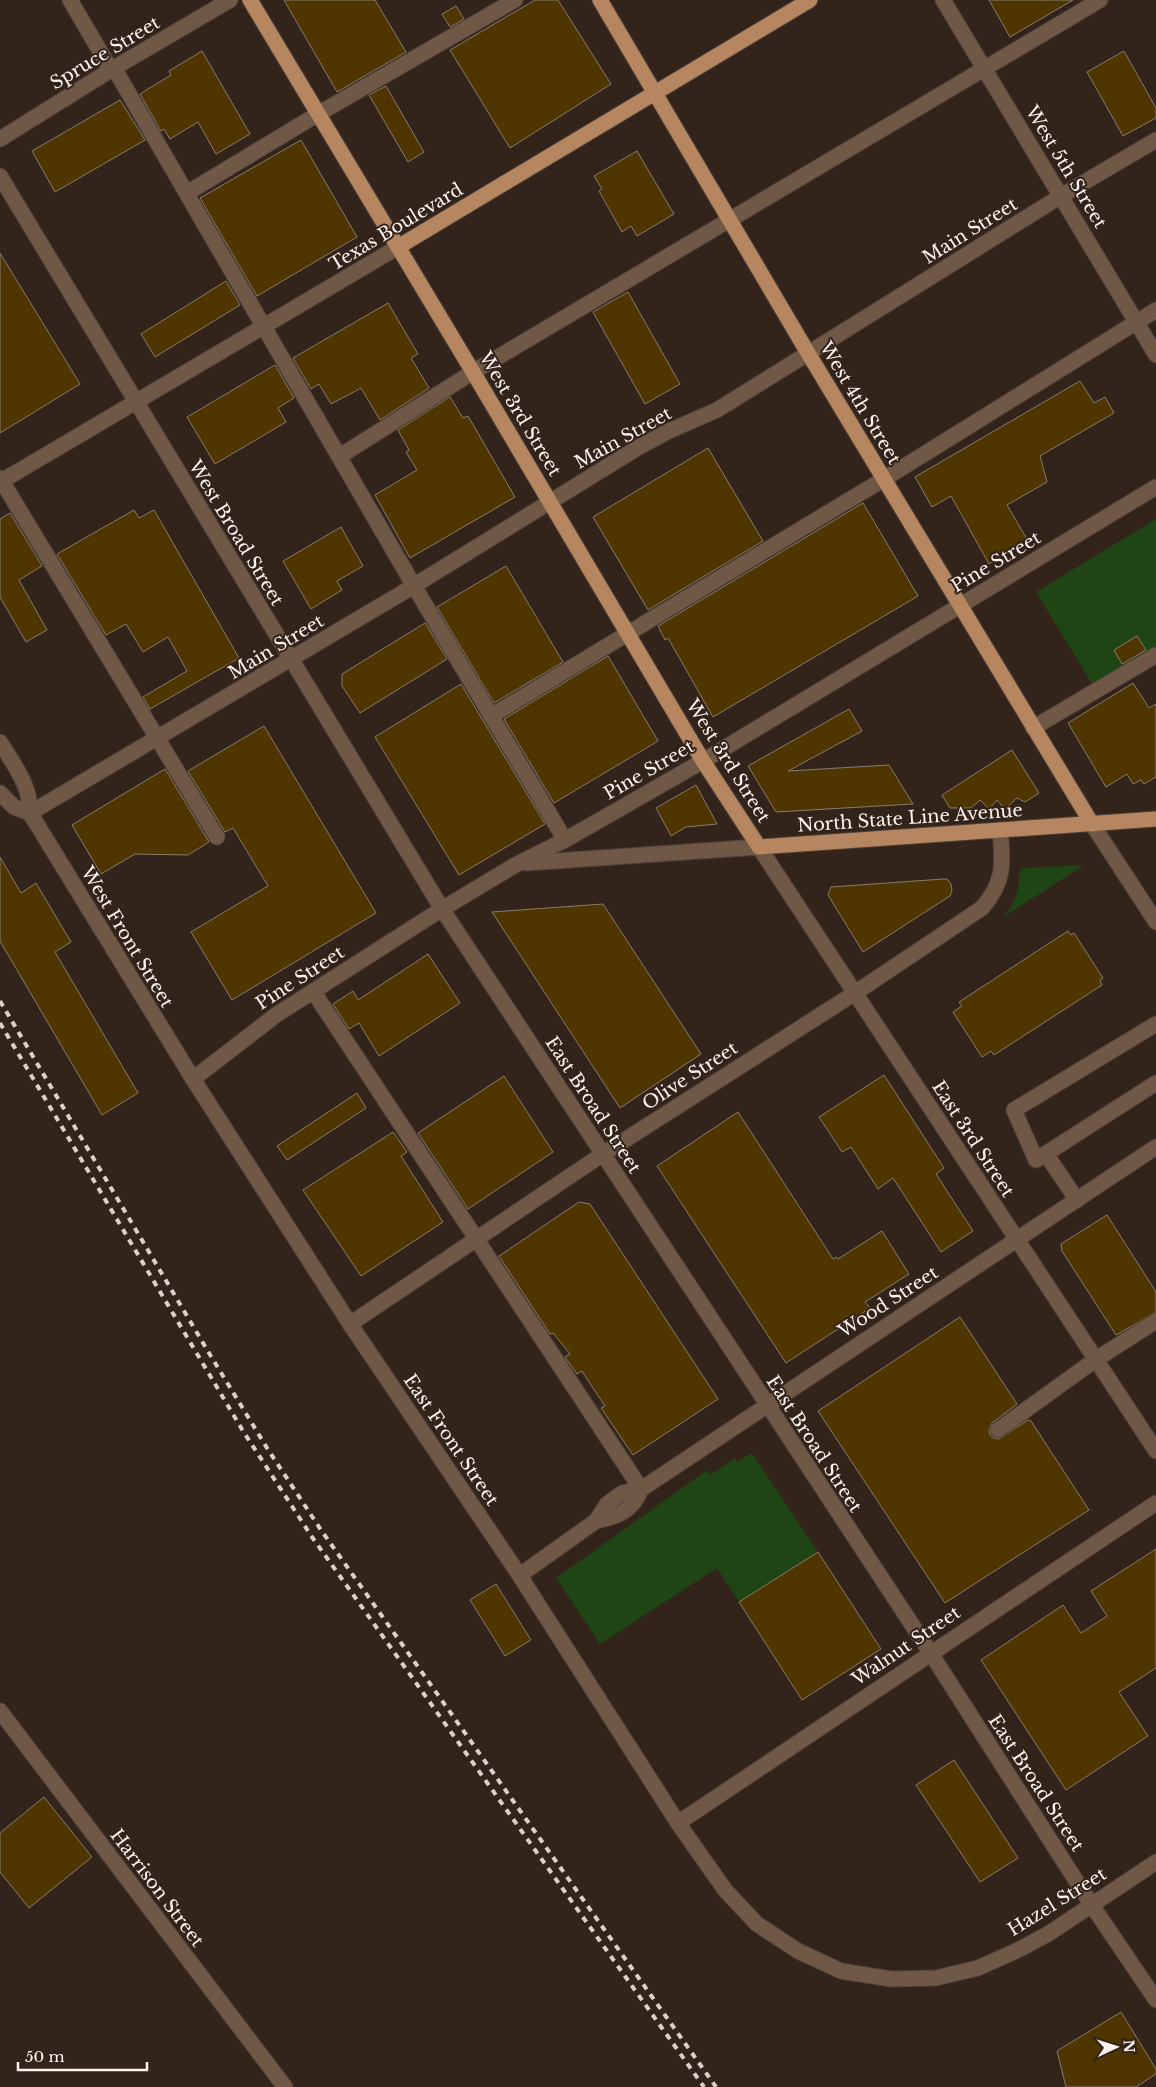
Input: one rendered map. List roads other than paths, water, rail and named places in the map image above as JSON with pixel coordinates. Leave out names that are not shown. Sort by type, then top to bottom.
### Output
[{"type":"main road","name":"West 3rd Street","points":[[250,0],[550,501],[703,761],[760,847]]},
{"type":"main road","name":"West 4th Street","points":[[600,0],[808,353],[1092,824]]},
{"type":"main road","name":"Texas Boulevard","points":[[398,247],[810,0]]},
{"type":"main road","name":"North State Line Avenue","points":[[760,847],[1156,819]]},
{"type":"street","points":[[70,0],[266,327],[414,586],[565,840]]},
{"type":"street","name":"Spruce Street","points":[[0,139],[112,69],[230,0]]},
{"type":"street","points":[[187,193],[318,114],[516,0]]},
{"type":"street","name":"West 5th Street","points":[[942,0],[985,68],[1156,355]]},
{"type":"street","points":[[340,456],[473,372],[1100,0]]},
{"type":"street","name":"Main Street","points":[[30,814],[414,586],[550,501],[669,431],[717,410],[1061,196],[1156,140]]},
{"type":"street","name":"West Broad Street","points":[[0,176],[136,400],[290,660],[442,909]]},
{"type":"street","name":"Texas Boulevard","points":[[1,481],[136,400],[266,327],[398,247]]},
{"type":"street","points":[[491,716],[884,479],[1156,310]]},
{"type":"street","points":[[1,481],[217,837]]},
{"type":"street","name":"Pine Street","points":[[193,1079],[276,1015],[442,909],[517,864],[565,840],[703,761],[1156,487]]},
{"type":"street","points":[[1033,728],[1156,655]]},
{"type":"street","name":"West Front Street","points":[[0,742],[26,786],[30,798],[30,814],[193,1079]]},
{"type":"street","name":"West Front Street","points":[[0,793],[14,807],[30,814]]},
{"type":"street","points":[[1092,824],[1156,922]]},
{"type":"street","name":"Olive Street","points":[[350,1324],[603,1154],[855,993],[982,908],[994,895],[1000,878],[1000,830]]},
{"type":"street","name":"North State Line Avenue","points":[[517,864],[760,847]]},
{"type":"street","name":"East 3rd Street","points":[[760,847],[1016,1241],[1156,1451]]},
{"type":"street","name":"East Broad Street","points":[[442,909],[1156,2000]]},
{"type":"street","points":[[313,991],[642,1489]]},
{"type":"street","points":[[1156,1024],[1014,1110],[1036,1160],[1156,1083]]},
{"type":"street","name":"East Front Street","points":[[193,1079],[350,1324],[520,1575],[678,1823]]},
{"type":"street","name":"Wood Street","points":[[520,1575],[596,1521],[607,1504],[622,1493],[642,1489],[1156,1147]]},
{"type":"street","points":[[1046,1154],[1077,1200]]},
{"type":"street","points":[[998,1430],[1095,1360],[1156,1321]]},
{"type":"street","name":"Walnut Street","points":[[678,1823],[930,1652],[1156,1503]]},
{"type":"street","name":"Harrison Street","points":[[0,1711],[285,2087]]},
{"type":"street","name":"Hazel Street","points":[[678,1823],[725,1890],[758,1924],[798,1951],[842,1971],[900,1978],[936,1978],[978,1968],[1018,1950],[1048,1934],[1156,1862]]},
{"type":"railway","points":[[0,1001],[209,1353],[267,1448],[321,1530],[716,2087]]},
{"type":"railway","points":[[0,1023],[243,1431],[312,1537],[704,2087]]}]
